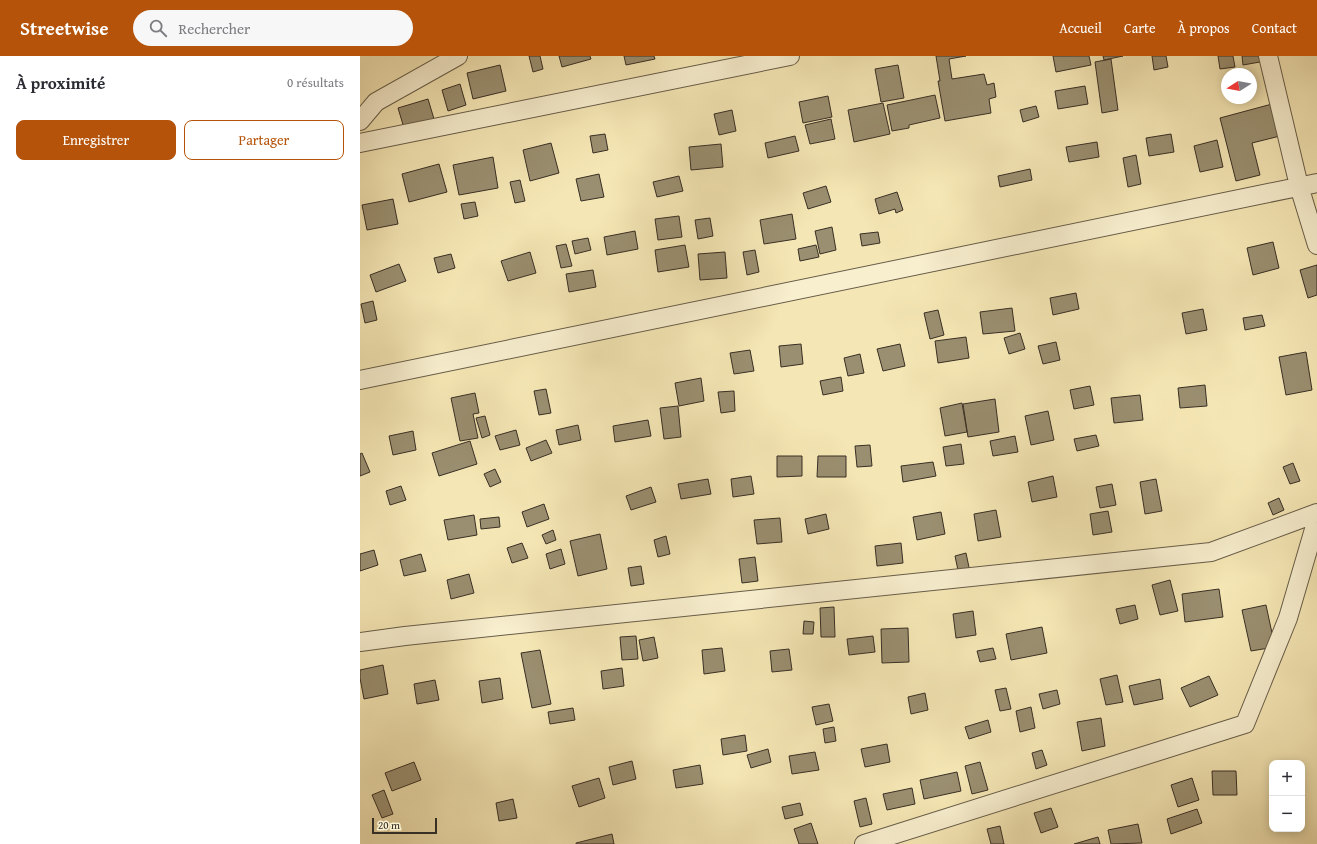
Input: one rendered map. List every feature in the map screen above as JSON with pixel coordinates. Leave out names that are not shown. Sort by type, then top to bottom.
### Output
[{"type":"street","points":[[360,121],[376,102],[458,56]]},
{"type":"street","points":[[360,143],[790,56]]},
{"type":"street","points":[[1268,56],[1299,186],[1317,245]]},
{"type":"street","points":[[360,380],[1317,183]]},
{"type":"street","points":[[360,642],[405,636],[1211,552],[1317,513]]},
{"type":"street","points":[[864,844],[1244,724],[1288,618],[1317,519]]},
{"type":"building","points":[[529,56],[540,56],[543,69],[533,72]]},
{"type":"building","points":[[559,56],[590,56],[591,59],[562,67]]},
{"type":"building","points":[[624,56],[654,56],[655,59],[626,65]]},
{"type":"building","points":[[936,56],[966,56],[949,59],[952,79],[984,74],[987,85],[994,83],[996,97],[989,99],[991,113],[945,121],[938,81],[940,81]]},
{"type":"building","points":[[1053,56],[1089,56],[1091,65],[1056,72]]},
{"type":"building","points":[[1103,56],[1123,56],[1104,60]]},
{"type":"building","points":[[1152,56],[1166,56],[1168,67],[1154,70]]},
{"type":"building","points":[[1218,56],[1233,56],[1235,67],[1220,69]]},
{"type":"building","points":[[1242,56],[1259,56],[1260,62],[1243,65]]},
{"type":"building","points":[[1111,59],[1118,110],[1102,113],[1095,62]]},
{"type":"building","points":[[500,65],[506,91],[473,99],[467,73]]},
{"type":"building","points":[[898,65],[904,98],[881,102],[875,69]]},
{"type":"building","points":[[460,84],[466,105],[448,111],[442,90]]},
{"type":"building","points":[[1085,86],[1088,104],[1058,109],[1055,91]]},
{"type":"building","points":[[935,95],[940,118],[909,125],[909,128],[892,131],[887,105]]},
{"type":"building","points":[[828,96],[832,117],[803,123],[799,102]]},
{"type":"building","points":[[428,99],[434,119],[404,128],[398,108]]},
{"type":"building","points":[[883,103],[890,134],[854,142],[848,110]]},
{"type":"building","points":[[1272,104],[1280,136],[1252,143],[1260,175],[1236,181],[1220,118]]},
{"type":"building","points":[[1036,106],[1039,117],[1023,122],[1020,110]]},
{"type":"building","points":[[732,110],[736,131],[719,135],[714,114]]},
{"type":"building","points":[[831,119],[835,139],[810,144],[805,125]]},
{"type":"building","points":[[605,134],[608,150],[593,153],[590,136]]},
{"type":"building","points":[[1171,134],[1174,152],[1149,156],[1146,138]]},
{"type":"building","points":[[795,136],[799,151],[768,158],[765,143]]},
{"type":"building","points":[[1217,140],[1223,167],[1200,172],[1194,146]]},
{"type":"building","points":[[1097,142],[1099,157],[1069,162],[1066,147]]},
{"type":"building","points":[[551,143],[559,173],[530,181],[523,150]]},
{"type":"building","points":[[721,144],[723,167],[691,170],[689,147]]},
{"type":"building","points":[[1136,155],[1141,184],[1128,187],[1123,158]]},
{"type":"building","points":[[493,157],[498,188],[459,195],[453,165]]},
{"type":"building","points":[[439,164],[447,192],[409,202],[402,174]]},
{"type":"building","points":[[1030,169],[1032,180],[1000,187],[998,176]]},
{"type":"building","points":[[599,174],[604,197],[581,201],[576,179]]},
{"type":"building","points":[[679,176],[683,191],[657,197],[653,182]]},
{"type":"building","points":[[520,180],[525,201],[515,203],[510,182]]},
{"type":"building","points":[[826,186],[831,202],[808,209],[803,193]]},
{"type":"building","points":[[897,192],[903,210],[896,213],[895,209],[879,214],[875,199]]},
{"type":"building","points":[[393,199],[398,224],[367,230],[362,205]]},
{"type":"building","points":[[475,202],[478,216],[464,219],[461,204]]},
{"type":"building","points":[[792,214],[796,239],[764,244],[760,220]]},
{"type":"building","points":[[679,216],[682,237],[658,240],[655,219]]},
{"type":"building","points":[[710,218],[713,236],[698,239],[695,220]]},
{"type":"building","points":[[832,227],[836,250],[820,254],[815,231]]},
{"type":"building","points":[[635,231],[638,249],[607,255],[604,237]]},
{"type":"building","points":[[878,232],[880,243],[862,246],[860,234]]},
{"type":"building","points":[[588,238],[591,250],[575,254],[572,241]]},
{"type":"building","points":[[1273,242],[1279,268],[1253,275],[1247,248]]},
{"type":"building","points":[[566,244],[572,266],[561,268],[556,246]]},
{"type":"building","points":[[685,245],[689,267],[658,272],[655,250]]},
{"type":"building","points":[[816,245],[819,257],[800,261],[798,249]]},
{"type":"building","points":[[755,250],[759,272],[747,275],[743,252]]},
{"type":"building","points":[[530,252],[536,273],[508,281],[501,261]]},
{"type":"building","points":[[725,252],[727,278],[700,280],[698,254]]},
{"type":"building","points":[[451,254],[455,268],[438,273],[434,258]]},
{"type":"building","points":[[399,264],[406,281],[376,292],[370,275]]},
{"type":"building","points":[[1317,265],[1317,295],[1308,298],[1300,270]]},
{"type":"building","points":[[593,270],[596,287],[569,292],[566,274]]},
{"type":"building","points":[[1076,293],[1079,309],[1053,315],[1050,298]]},
{"type":"building","points":[[373,301],[377,320],[365,323],[361,304]]},
{"type":"building","points":[[1012,308],[1015,331],[983,334],[980,312]]},
{"type":"building","points":[[1203,309],[1207,330],[1186,334],[1182,313]]},
{"type":"building","points":[[938,310],[944,335],[930,339],[924,313]]},
{"type":"building","points":[[1262,315],[1265,326],[1245,330],[1243,318]]},
{"type":"building","points":[[1020,333],[1025,349],[1009,354],[1004,338]]},
{"type":"building","points":[[966,337],[969,358],[938,363],[935,341]]},
{"type":"building","points":[[1056,342],[1060,360],[1043,364],[1038,346]]},
{"type":"building","points":[[801,344],[803,364],[781,367],[779,346]]},
{"type":"building","points":[[900,344],[905,366],[883,371],[877,349]]},
{"type":"building","points":[[750,350],[754,371],[734,374],[730,353]]},
{"type":"building","points":[[1306,352],[1312,390],[1286,395],[1279,357]]},
{"type":"building","points":[[860,354],[864,373],[848,376],[844,358]]},
{"type":"building","points":[[841,377],[843,391],[823,395],[820,381]]},
{"type":"building","points":[[701,378],[704,401],[679,406],[675,383]]},
{"type":"building","points":[[1205,385],[1207,406],[1180,408],[1178,388]]},
{"type":"building","points":[[1090,386],[1094,405],[1074,409],[1070,390]]},
{"type":"building","points":[[546,389],[551,413],[539,415],[534,391]]},
{"type":"building","points":[[734,391],[735,411],[721,413],[718,392]]},
{"type":"building","points":[[475,393],[479,413],[473,414],[478,438],[460,441],[451,398]]},
{"type":"building","points":[[1140,395],[1143,420],[1114,423],[1111,398]]},
{"type":"building","points":[[995,399],[999,432],[968,437],[963,404]]},
{"type":"building","points":[[962,403],[967,432],[945,436],[940,408]]},
{"type":"building","points":[[678,406],[681,437],[664,439],[660,408]]},
{"type":"building","points":[[1048,411],[1054,440],[1031,445],[1025,416]]},
{"type":"building","points":[[485,416],[490,435],[482,438],[476,418]]},
{"type":"building","points":[[648,420],[651,436],[615,442],[613,426]]},
{"type":"building","points":[[578,425],[581,440],[559,445],[556,430]]},
{"type":"building","points":[[516,430],[520,445],[500,450],[495,436]]},
{"type":"building","points":[[413,431],[416,450],[393,455],[389,436]]},
{"type":"building","points":[[1096,435],[1099,446],[1077,451],[1074,439]]},
{"type":"building","points":[[1015,436],[1018,452],[993,456],[990,441]]},
{"type":"building","points":[[546,440],[552,453],[531,461],[526,448]]},
{"type":"building","points":[[470,441],[477,464],[439,476],[432,453]]},
{"type":"building","points":[[961,444],[964,464],[946,466],[943,447]]},
{"type":"building","points":[[870,445],[872,466],[857,467],[855,446]]},
{"type":"building","points":[[362,453],[370,472],[360,476],[360,454]]},
{"type":"building","points":[[777,456],[802,456],[802,476],[777,477]]},
{"type":"building","points":[[818,456],[846,456],[846,477],[817,477]]},
{"type":"building","points":[[933,462],[936,476],[903,482],[901,466]]},
{"type":"building","points":[[1293,463],[1300,481],[1290,484],[1283,467]]},
{"type":"building","points":[[495,469],[501,482],[490,487],[484,474]]},
{"type":"building","points":[[751,476],[754,494],[733,497],[731,479]]},
{"type":"building","points":[[1053,476],[1057,497],[1032,502],[1028,482]]},
{"type":"building","points":[[708,479],[711,494],[681,499],[678,484]]},
{"type":"building","points":[[1156,479],[1162,511],[1145,514],[1140,482]]},
{"type":"building","points":[[1112,484],[1116,505],[1100,508],[1096,487]]},
{"type":"building","points":[[401,486],[406,500],[390,505],[386,491]]},
{"type":"building","points":[[651,487],[656,502],[631,510],[626,496]]},
{"type":"building","points":[[1279,498],[1284,510],[1273,515],[1268,503]]},
{"type":"building","points":[[544,504],[549,519],[527,527],[522,512]]},
{"type":"building","points":[[996,510],[1001,537],[978,541],[974,514]]},
{"type":"building","points":[[1108,511],[1112,532],[1093,535],[1090,514]]},
{"type":"building","points":[[941,512],[945,534],[917,540],[913,517]]},
{"type":"building","points":[[826,514],[829,529],[808,534],[805,519]]},
{"type":"building","points":[[474,515],[477,535],[448,540],[444,520]]},
{"type":"building","points":[[499,517],[500,527],[481,529],[480,519]]},
{"type":"building","points":[[780,518],[782,542],[757,544],[754,520]]},
{"type":"building","points":[[553,530],[556,540],[546,544],[542,535]]},
{"type":"building","points":[[600,534],[607,569],[578,576],[570,541]]},
{"type":"building","points":[[666,536],[670,554],[658,557],[654,540]]},
{"type":"building","points":[[522,543],[528,558],[512,563],[507,548]]},
{"type":"building","points":[[901,543],[903,563],[877,566],[875,546]]},
{"type":"building","points":[[561,549],[565,564],[550,569],[546,554]]},
{"type":"building","points":[[374,550],[378,565],[360,571],[360,554]]},
{"type":"building","points":[[966,553],[970,572],[959,575],[955,556]]},
{"type":"building","points":[[421,554],[426,571],[404,576],[400,560]]},
{"type":"building","points":[[755,557],[758,581],[742,583],[739,559]]},
{"type":"building","points":[[641,566],[644,584],[631,586],[628,568]]},
{"type":"building","points":[[469,574],[474,593],[451,599],[447,580]]},
{"type":"building","points":[[1170,580],[1178,611],[1160,615],[1152,585]]},
{"type":"building","points":[[1219,589],[1223,617],[1185,622],[1182,594]]},
{"type":"building","points":[[1135,605],[1138,619],[1120,624],[1116,609]]},
{"type":"building","points":[[1266,605],[1275,647],[1251,651],[1242,610]]},
{"type":"building","points":[[834,607],[835,637],[821,637],[820,608]]},
{"type":"building","points":[[973,611],[976,635],[956,638],[953,614]]},
{"type":"building","points":[[804,621],[814,622],[813,634],[803,634]]},
{"type":"building","points":[[1042,627],[1047,653],[1011,660],[1006,634]]},
{"type":"building","points":[[908,628],[909,662],[882,663],[881,629]]},
{"type":"building","points":[[636,636],[638,659],[622,660],[620,637]]},
{"type":"building","points":[[873,636],[875,652],[849,655],[847,639]]},
{"type":"building","points":[[654,637],[658,658],[643,661],[639,640]]},
{"type":"building","points":[[722,648],[725,671],[704,674],[702,650]]},
{"type":"building","points":[[993,648],[996,659],[980,662],[977,651]]},
{"type":"building","points":[[789,649],[792,670],[772,672],[770,651]]},
{"type":"building","points":[[540,650],[551,704],[532,708],[521,653]]},
{"type":"building","points":[[383,665],[388,694],[364,699],[360,670]]},
{"type":"building","points":[[622,668],[624,686],[603,689],[601,671]]},
{"type":"building","points":[[1117,675],[1123,702],[1106,705],[1100,679]]},
{"type":"building","points":[[1209,676],[1218,695],[1190,707],[1181,688]]},
{"type":"building","points":[[500,678],[503,699],[482,703],[479,681]]},
{"type":"building","points":[[1160,679],[1163,699],[1134,705],[1129,686]]},
{"type":"building","points":[[435,680],[439,700],[417,704],[414,684]]},
{"type":"building","points":[[1006,688],[1011,709],[1000,711],[995,690]]},
{"type":"building","points":[[1057,690],[1060,704],[1043,709],[1039,694]]},
{"type":"building","points":[[925,693],[928,710],[911,714],[908,697]]},
{"type":"building","points":[[829,704],[833,721],[816,725],[812,707]]},
{"type":"building","points":[[1031,707],[1035,728],[1020,732],[1016,711]]},
{"type":"building","points":[[573,708],[575,720],[550,724],[548,712]]},
{"type":"building","points":[[1101,718],[1105,746],[1082,751],[1077,722]]},
{"type":"building","points":[[988,720],[991,732],[969,739],[965,727]]},
{"type":"building","points":[[834,727],[836,741],[825,743],[823,729]]},
{"type":"building","points":[[745,735],[747,751],[723,755],[721,739]]},
{"type":"building","points":[[887,744],[890,762],[865,767],[861,749]]},
{"type":"building","points":[[768,749],[771,762],[751,768],[747,755]]},
{"type":"building","points":[[1042,750],[1047,765],[1036,769],[1032,753]]},
{"type":"building","points":[[815,752],[819,770],[792,774],[789,756]]},
{"type":"building","points":[[632,761],[636,779],[613,785],[609,767]]},
{"type":"building","points":[[414,762],[421,780],[392,791],[385,773]]},
{"type":"building","points":[[980,762],[988,790],[972,794],[965,766]]},
{"type":"building","points":[[700,765],[703,784],[676,788],[673,770]]},
{"type":"building","points":[[1212,771],[1236,771],[1237,795],[1213,795]]},
{"type":"building","points":[[957,772],[961,791],[924,799],[920,780]]},
{"type":"building","points":[[599,778],[605,798],[579,807],[572,786]]},
{"type":"building","points":[[1192,778],[1199,800],[1178,807],[1171,785]]},
{"type":"building","points":[[912,788],[915,804],[887,810],[883,794]]},
{"type":"building","points":[[384,790],[393,814],[382,818],[372,795]]},
{"type":"building","points":[[866,798],[872,824],[860,827],[854,801]]},
{"type":"building","points":[[513,799],[517,818],[499,821],[496,803]]},
{"type":"building","points":[[800,803],[803,815],[785,819],[782,807]]},
{"type":"building","points":[[1051,808],[1058,827],[1041,833],[1034,813]]},
{"type":"building","points":[[1197,809],[1202,823],[1171,834],[1167,819]]},
{"type":"building","points":[[811,823],[818,844],[799,844],[794,829]]},
{"type":"building","points":[[1138,824],[1142,843],[1111,844],[1108,830]]},
{"type":"building","points":[[1000,826],[1004,844],[991,844],[987,829]]},
{"type":"building","points":[[612,834],[614,844],[576,844],[576,843]]},
{"type":"building","points":[[1098,837],[1100,844],[1074,844]]}]
